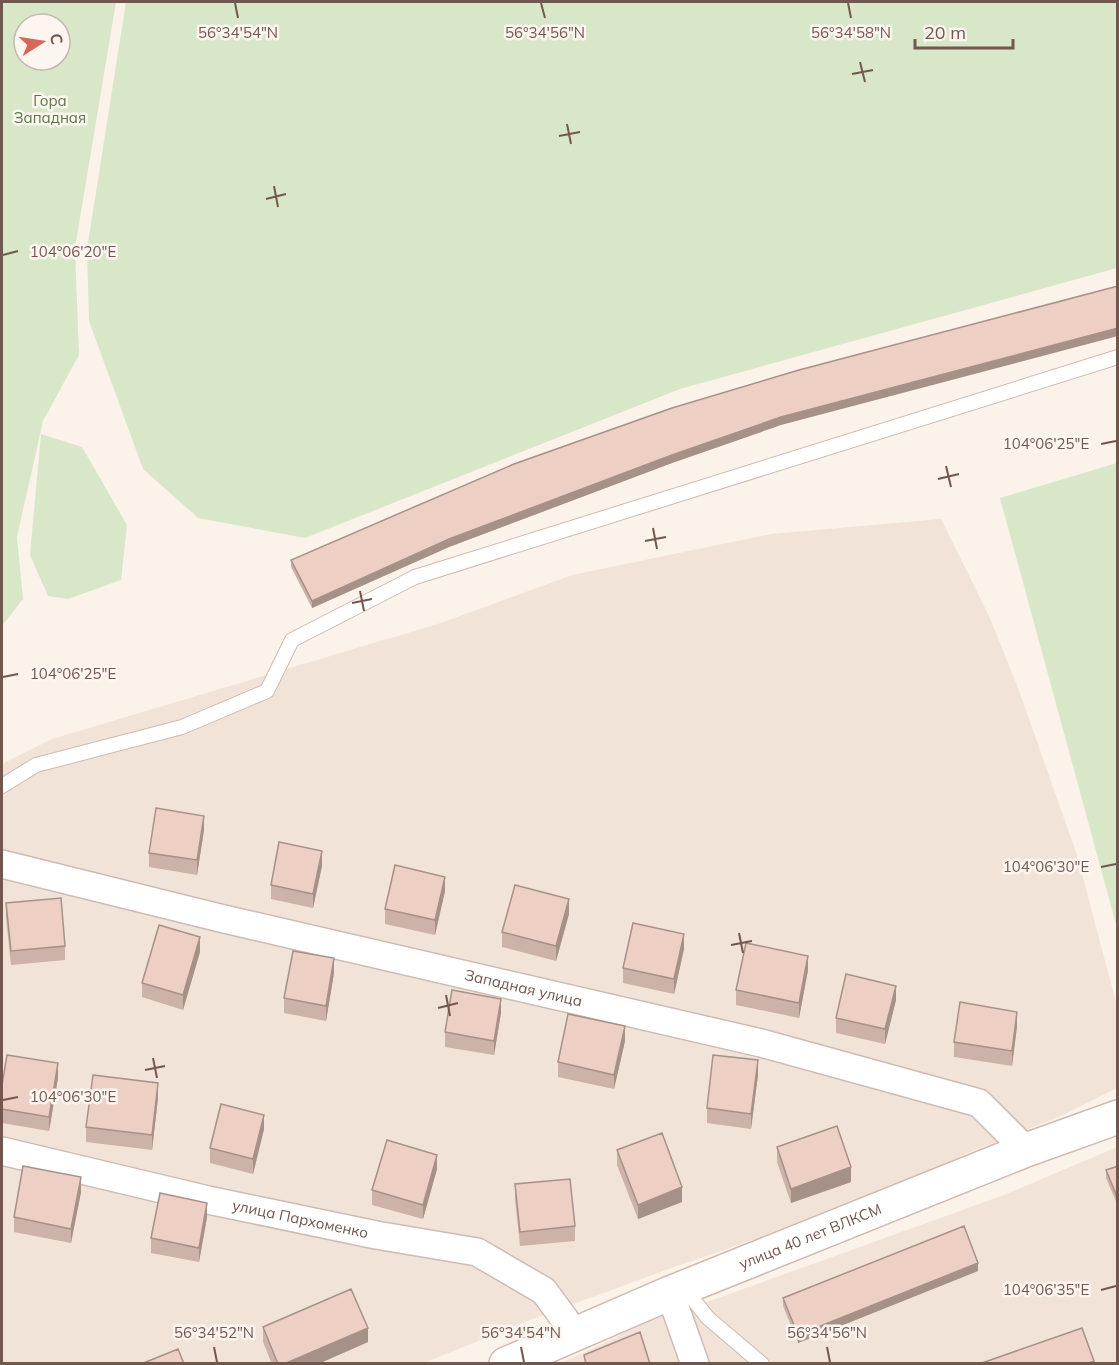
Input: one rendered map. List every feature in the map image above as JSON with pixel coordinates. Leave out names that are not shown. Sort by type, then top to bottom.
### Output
[{"type":"street","name":"Западная улица","points":[[2,864],[224,919],[761,1042],[979,1104],[1026,1150]]},
{"type":"street","name":"улица 40 лет ВЛКСМ","points":[[506,1364],[574,1332],[677,1290],[1026,1150],[1118,1117]]},
{"type":"street","name":"улица Пархоменко","points":[[2,1151],[208,1200],[376,1235],[477,1252],[544,1291],[574,1332]]},
{"type":"street","points":[[677,1290],[695,1364]]},
{"type":"lane","points":[[2,786],[36,765],[182,727],[267,691],[292,640],[415,577],[1118,357]]},
{"type":"lane","points":[[677,1290],[762,1364]]},
{"type":"shaded area","points":[[941,519],[989,616],[1017,685],[1077,855],[1117,1006],[1117,1088],[1063,1115],[965,1154],[859,1204],[674,1267],[527,1321],[424,1363],[2,1364],[2,764],[52,739],[441,623],[572,575],[771,534]]},
{"type":"shaded area","points":[[1117,1147],[1117,1363],[708,1363],[688,1309],[1004,1195]]},
{"type":"shaded area","points":[[664,1309],[682,1364],[559,1364],[617,1337]]},
{"type":"green space","name":"Гора Западная","points":[[2,2],[116,2],[75,248],[79,355],[43,421],[17,537],[23,599],[2,626]]},
{"type":"green space","points":[[126,2],[1117,2],[1117,268],[680,389],[305,538],[198,518],[143,469],[89,321],[87,249]]},
{"type":"green space","points":[[41,434],[82,447],[127,525],[121,580],[68,599],[48,596],[30,555]]},
{"type":"green space","points":[[1118,463],[1117,928],[1000,498]]},
{"type":"building","points":[[1118,286],[1118,328],[781,417],[672,455],[449,539],[312,601],[291,560],[514,464],[672,408],[799,370]]},
{"type":"building","points":[[156,808],[204,816],[197,860],[149,853]]},
{"type":"building","points":[[279,842],[322,851],[313,894],[271,885]]},
{"type":"building","points":[[395,865],[445,877],[435,920],[385,909]]},
{"type":"building","points":[[515,885],[569,899],[556,946],[502,932]]},
{"type":"building","points":[[61,898],[65,946],[11,951],[6,903]]},
{"type":"building","points":[[633,923],[684,934],[674,979],[623,968]]},
{"type":"building","points":[[159,925],[200,937],[183,995],[142,983]]},
{"type":"building","points":[[746,943],[808,956],[799,1003],[736,990]]},
{"type":"building","points":[[293,951],[334,958],[326,1006],[284,998]]},
{"type":"building","points":[[846,974],[896,986],[885,1029],[836,1018]]},
{"type":"building","points":[[452,990],[501,999],[494,1041],[445,1032]]},
{"type":"building","points":[[960,1002],[1017,1012],[1012,1051],[954,1042]]},
{"type":"building","points":[[568,1014],[625,1026],[614,1075],[558,1062]]},
{"type":"building","points":[[7,1055],[58,1063],[49,1117],[2,1109],[2,1085]]},
{"type":"building","points":[[713,1055],[758,1060],[751,1114],[707,1108]]},
{"type":"building","points":[[93,1075],[158,1083],[152,1135],[86,1127]]},
{"type":"building","points":[[221,1104],[264,1115],[253,1159],[210,1148]]},
{"type":"building","points":[[837,1126],[851,1167],[791,1189],[777,1147]]},
{"type":"building","points":[[662,1133],[682,1187],[638,1205],[617,1150]]},
{"type":"building","points":[[387,1140],[437,1155],[423,1205],[372,1190]]},
{"type":"building","points":[[23,1166],[81,1177],[71,1229],[14,1217]]},
{"type":"building","points":[[1118,1166],[1118,1199],[1106,1170]]},
{"type":"building","points":[[570,1179],[575,1226],[520,1232],[515,1184]]},
{"type":"building","points":[[160,1193],[207,1203],[199,1248],[151,1238]]},
{"type":"building","points":[[964,1226],[978,1263],[798,1335],[783,1298]]},
{"type":"building","points":[[351,1289],[368,1328],[284,1364],[278,1364],[263,1327]]},
{"type":"building","points":[[1082,1328],[1094,1361],[1086,1364],[979,1364]]},
{"type":"building","points":[[640,1332],[650,1364],[586,1364],[584,1355]]},
{"type":"building","points":[[178,1349],[184,1364],[141,1364]]}]
